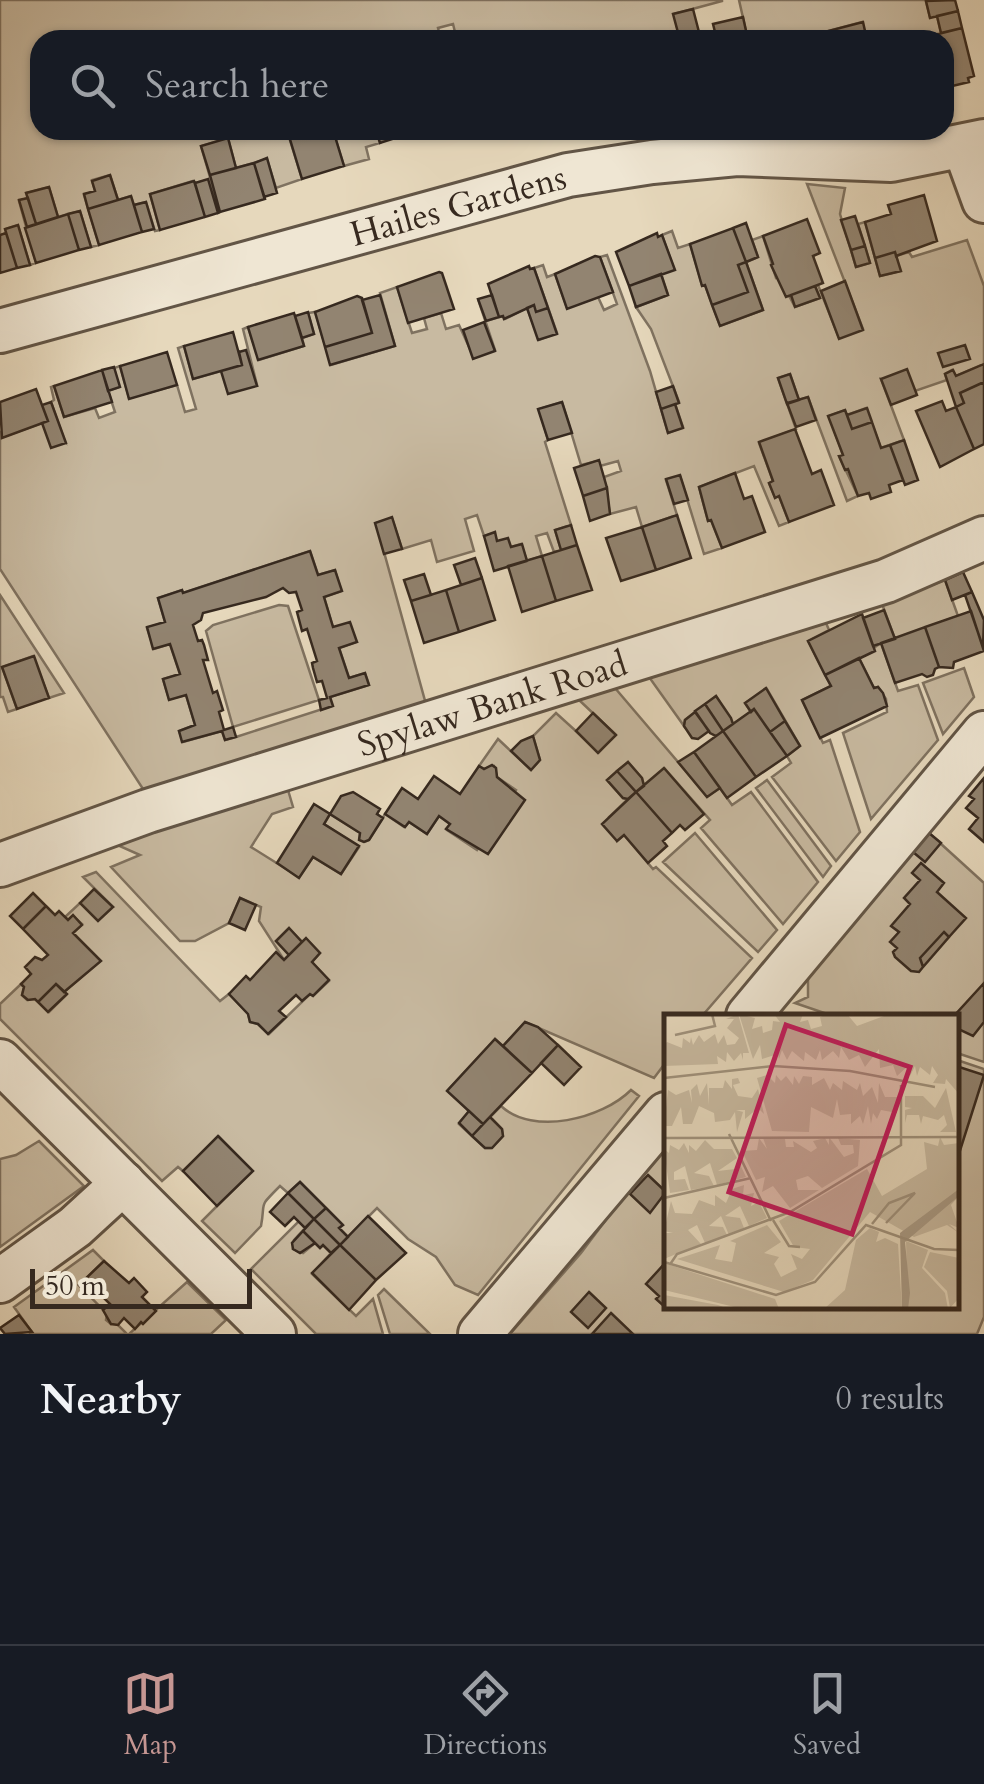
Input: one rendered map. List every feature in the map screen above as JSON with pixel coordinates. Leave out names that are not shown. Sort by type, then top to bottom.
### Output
[{"type":"street","points":[[974,144],[984,201]]},
{"type":"street","name":"Hailes Gardens","points":[[0,331],[568,174],[737,154],[892,160],[974,144]]},
{"type":"street","name":"Spylaw Bank Road","points":[[0,864],[148,811],[886,581],[984,538]]},
{"type":"street","points":[[750,1014],[984,733]]},
{"type":"street","points":[[0,1061],[274,1334]]},
{"type":"street","points":[[480,1334],[664,1116]]},
{"type":"street","points":[[0,1281],[74,1227],[122,1183]]},
{"type":"shaded area","points":[[0,0],[722,0],[674,14],[678,30],[454,30],[453,24],[438,30],[30,30],[30,140],[221,140],[201,146],[220,212],[208,180],[193,181],[150,194],[160,230],[155,231],[146,202],[134,205],[131,196],[118,200],[110,175],[92,180],[95,191],[84,195],[99,245],[91,247],[80,211],[58,217],[49,187],[27,193],[28,198],[19,201],[36,263],[30,265],[18,225],[0,235]]},
{"type":"shaded area","points":[[739,0],[930,0],[926,2],[930,17],[937,16],[940,30],[864,30],[862,22],[832,30],[746,30]]},
{"type":"shaded area","points":[[229,140],[290,140],[302,179],[276,188],[267,159],[236,168]]},
{"type":"shaded area","points":[[336,140],[379,140],[380,143],[366,147],[369,159],[344,166]]},
{"type":"shaded area","points":[[807,184],[845,188],[840,214],[856,267],[870,263],[858,224],[865,222],[880,276],[900,271],[896,256],[909,252],[912,257],[967,240],[984,286],[984,364],[956,376],[952,370],[945,374],[947,380],[915,391],[881,379],[904,440],[881,448],[866,408],[829,416],[843,455],[839,456],[858,496],[847,501],[808,397],[799,400],[790,374],[778,378],[796,429],[759,443],[773,481],[769,483],[789,522],[779,526],[754,466],[699,487],[708,521],[711,520],[722,548],[704,554],[680,476],[666,480],[677,515],[642,527],[636,507],[610,514],[604,477],[621,471],[618,461],[600,466],[598,461],[581,465],[562,402],[539,409],[571,525],[555,530],[561,550],[554,552],[547,533],[536,536],[542,556],[527,561],[521,544],[511,547],[497,541],[494,533],[484,536],[477,515],[465,519],[474,551],[437,562],[431,540],[402,549],[392,518],[376,523],[427,708],[156,793],[143,789],[0,569],[0,431],[3,437],[42,423],[65,442],[51,402],[51,387],[54,386],[64,417],[95,408],[99,418],[115,412],[108,391],[119,387],[114,368],[120,366],[129,398],[177,385],[185,412],[196,409],[178,348],[184,346],[193,379],[221,371],[257,385],[243,329],[248,327],[259,360],[304,346],[302,338],[314,334],[308,313],[315,312],[331,365],[395,346],[380,293],[397,287],[412,333],[427,329],[424,318],[441,313],[446,329],[459,325],[474,358],[495,350],[478,299],[486,321],[503,316],[505,319],[527,308],[539,340],[557,333],[534,268],[543,265],[547,277],[555,274],[567,308],[598,297],[604,310],[617,304],[600,257],[607,255],[650,371],[668,433],[683,427],[675,404],[679,402],[651,329],[636,307],[668,295],[661,274],[674,269],[662,235],[672,231],[678,248],[690,244],[720,326],[763,310],[746,262],[758,257],[752,240],[763,236],[776,278],[779,277],[795,307],[820,298],[815,286],[818,285],[839,338],[863,329]],"holes":[[[310,551],[318,575],[335,570],[341,591],[324,597],[333,627],[356,642],[339,648],[349,678],[365,673],[369,685],[330,697],[332,706],[236,737],[225,740],[222,731],[183,742],[179,731],[195,725],[186,695],[169,699],[163,679],[180,674],[170,644],[154,649],[147,628],[165,622],[158,598]]]},
{"type":"shaded area","points":[[945,580],[958,616],[895,639],[882,604]]},
{"type":"shaded area","points":[[0,595],[64,693],[49,698],[33,656],[2,667],[17,709],[8,712],[0,697]]},
{"type":"shaded area","points":[[279,605],[288,606],[319,700],[233,727],[206,631],[213,625]]},
{"type":"shaded area","points":[[826,623],[829,630],[808,641],[831,686],[802,700],[823,743],[830,740],[860,832],[836,861],[772,777],[791,763],[787,756],[800,746],[767,689],[745,703],[751,712],[733,724],[716,696],[685,720],[684,726],[649,677]]},
{"type":"shaded area","points":[[881,643],[898,691],[918,685],[938,740],[871,819],[843,733],[887,712],[886,699],[878,687],[874,688],[859,658]]},
{"type":"shaded area","points":[[964,668],[974,697],[943,734],[923,683]]},
{"type":"shaded area","points":[[615,688],[707,796],[720,788],[732,805],[751,792],[818,882],[783,924],[701,828],[710,820],[665,769],[644,786],[628,762],[607,780],[628,799],[609,817],[617,841],[624,835],[653,869],[656,867],[752,958],[704,1014],[664,1014],[664,1065],[654,1078],[525,1022],[503,1046],[495,1039],[448,1090],[469,1111],[459,1124],[485,1148],[491,1148],[503,1136],[502,1129],[490,1117],[501,1106],[515,1115],[549,1122],[586,1116],[631,1090],[639,1096],[478,1295],[455,1285],[436,1257],[408,1239],[377,1208],[348,1237],[339,1228],[342,1224],[300,1182],[288,1193],[280,1186],[268,1198],[261,1226],[235,1253],[202,1221],[252,1171],[219,1137],[183,1171],[178,1167],[162,1181],[0,1019],[0,1004],[21,984],[27,1000],[35,999],[49,1012],[66,995],[64,992],[100,961],[73,933],[82,924],[73,916],[68,920],[65,917],[80,903],[112,906],[83,877],[96,872],[220,1001],[229,994],[248,1014],[250,1022],[269,1034],[329,981],[312,962],[320,953],[289,928],[276,941],[289,955],[284,960],[259,921],[261,907],[240,898],[229,923],[195,941],[180,941],[111,867],[140,855],[115,844],[288,790],[293,807],[272,814],[251,847],[299,877],[313,857],[341,874],[359,847],[324,824],[330,814],[360,833],[364,842],[385,814],[404,827],[409,822],[427,834],[439,816],[450,824],[447,830],[477,850],[516,790],[497,777],[494,766],[479,766],[498,739],[531,770],[540,760],[533,736],[556,713],[599,752],[615,734],[578,699]]},
{"type":"shaded area","points":[[767,780],[831,866],[823,877],[756,788]]},
{"type":"shaded area","points":[[695,833],[777,930],[758,952],[663,862]]},
{"type":"shaded area","points":[[929,833],[984,883],[984,1062],[959,1054],[959,1014],[827,1014],[795,1003],[808,997],[808,973]]},
{"type":"shaded area","points":[[959,1061],[984,1069],[984,1317],[977,1334],[510,1334],[581,1253],[664,1143],[664,1309],[959,1309]]},
{"type":"shaded area","points":[[39,1141],[84,1186],[0,1247],[0,1159],[16,1155]]},
{"type":"shaded area","points":[[299,1221],[305,1228],[294,1240],[293,1249],[303,1253],[315,1243],[320,1248],[323,1245],[331,1253],[312,1274],[356,1316],[373,1299],[383,1334],[316,1334],[251,1269]]},
{"type":"shaded area","points":[[93,1250],[104,1261],[79,1285],[107,1314],[106,1320],[115,1322],[127,1334],[30,1334],[14,1307]]},
{"type":"shaded area","points":[[187,1282],[226,1320],[211,1334],[129,1334]]},
{"type":"shaded area","points":[[384,1289],[430,1334],[390,1334],[378,1295]]},
{"type":"building","points":[[955,0],[958,11],[930,18],[926,1]]},
{"type":"building","points":[[693,9],[698,30],[677,30],[673,14]]},
{"type":"building","points":[[958,11],[962,28],[940,30],[937,16]]},
{"type":"building","points":[[743,17],[746,30],[714,30],[713,24]]},
{"type":"building","points":[[863,22],[865,30],[832,30]]},
{"type":"building","points":[[962,28],[974,76],[968,78],[969,82],[954,86],[954,30]]},
{"type":"building","points":[[229,140],[236,168],[210,175],[201,146]]},
{"type":"building","points":[[290,140],[336,140],[344,166],[302,179]]},
{"type":"building","points":[[267,158],[277,193],[264,197],[254,163]]},
{"type":"building","points":[[254,163],[265,199],[220,212],[210,175]]},
{"type":"building","points":[[110,175],[118,200],[88,209],[84,194],[95,191],[92,181]]},
{"type":"building","points":[[208,179],[218,213],[205,217],[195,183]]},
{"type":"building","points":[[194,181],[205,217],[160,230],[150,194]]},
{"type":"building","points":[[49,187],[58,217],[36,224],[26,193]]},
{"type":"building","points":[[924,195],[937,241],[896,256],[895,252],[875,258],[865,222],[891,214],[888,205]]},
{"type":"building","points":[[131,196],[142,232],[99,245],[88,209]]},
{"type":"building","points":[[28,198],[36,224],[27,227],[19,200]]},
{"type":"building","points":[[146,202],[154,229],[142,232],[134,205]]},
{"type":"building","points":[[80,211],[91,247],[79,250],[68,214]]},
{"type":"building","points":[[68,214],[79,250],[36,263],[25,228]]},
{"type":"building","points":[[855,216],[865,246],[851,250],[841,220]]},
{"type":"building","points":[[807,219],[820,253],[813,256],[823,283],[786,297],[763,236]]},
{"type":"building","points":[[746,223],[758,257],[746,262],[733,228]]},
{"type":"building","points":[[18,225],[30,265],[17,268],[5,229]]},
{"type":"building","points":[[733,228],[746,262],[738,265],[748,292],[712,305],[690,244]]},
{"type":"building","points":[[6,233],[17,268],[0,273],[0,235]]},
{"type":"building","points":[[657,233],[658,237],[662,235],[675,270],[629,286],[616,252]]},
{"type":"building","points":[[865,246],[870,263],[856,267],[851,250]]},
{"type":"building","points":[[895,252],[901,271],[880,276],[875,258]]},
{"type":"building","points":[[600,257],[613,292],[567,309],[555,274]]},
{"type":"building","points":[[746,262],[763,310],[720,326],[712,305],[748,292],[738,265]]},
{"type":"building","points":[[529,266],[534,268],[548,308],[536,312],[534,305],[504,319],[499,317],[488,284]]},
{"type":"building","points":[[439,272],[454,309],[408,323],[397,287]]},
{"type":"building","points":[[661,274],[668,295],[636,307],[629,286]]},
{"type":"building","points":[[845,281],[863,330],[839,339],[821,291]]},
{"type":"building","points":[[815,286],[820,298],[795,307],[791,295]]},
{"type":"building","points":[[380,295],[395,346],[330,365],[325,347],[372,333],[362,300]]},
{"type":"building","points":[[492,295],[499,317],[486,321],[478,299]]},
{"type":"building","points":[[357,296],[362,298],[372,333],[325,347],[315,312]]},
{"type":"building","points":[[534,305],[536,312],[548,308],[557,334],[538,340],[527,308]]},
{"type":"building","points":[[308,312],[314,334],[302,338],[295,316]]},
{"type":"building","points":[[294,313],[304,346],[258,360],[248,327]]},
{"type":"building","points":[[484,322],[495,351],[473,359],[463,330]]},
{"type":"building","points":[[233,332],[242,365],[193,379],[184,346]]},
{"type":"building","points":[[965,345],[970,359],[943,367],[938,353]]},
{"type":"building","points":[[246,350],[257,386],[228,394],[221,371],[242,365],[239,352]]},
{"type":"building","points":[[167,352],[177,385],[129,399],[120,366]]},
{"type":"building","points":[[984,364],[984,382],[960,393],[964,403],[956,407],[945,374],[953,370],[956,376]]},
{"type":"building","points":[[114,367],[120,387],[108,391],[102,370]]},
{"type":"building","points":[[907,369],[917,395],[891,405],[881,379]]},
{"type":"building","points":[[102,370],[112,402],[64,417],[54,386]]},
{"type":"building","points":[[790,374],[799,400],[787,404],[778,378]]},
{"type":"building","points":[[984,382],[984,444],[974,449],[956,407],[964,403],[960,393]]},
{"type":"building","points":[[673,386],[679,403],[661,409],[656,392]]},
{"type":"building","points":[[36,389],[48,421],[2,438],[0,402]]},
{"type":"building","points":[[808,397],[816,420],[796,427],[787,403]]},
{"type":"building","points":[[942,401],[946,411],[956,407],[974,449],[940,467],[916,411]]},
{"type":"building","points":[[51,402],[66,443],[51,448],[42,423],[48,421],[42,405]]},
{"type":"building","points":[[562,402],[572,433],[548,440],[538,409]]},
{"type":"building","points":[[675,404],[683,428],[668,433],[661,409]]},
{"type":"building","points":[[867,408],[872,422],[852,429],[847,415]]},
{"type":"building","points":[[845,410],[852,429],[872,422],[881,448],[890,445],[903,480],[889,485],[891,492],[871,499],[869,493],[858,496],[839,456],[843,455],[828,416]]},
{"type":"building","points":[[795,429],[812,474],[821,470],[834,505],[789,522],[769,483],[773,481],[759,442]]},
{"type":"building","points":[[904,440],[918,480],[905,485],[890,445]]},
{"type":"building","points":[[599,460],[607,488],[583,496],[574,468]]},
{"type":"building","points":[[735,473],[744,499],[752,496],[765,532],[722,548],[711,520],[708,521],[699,487]]},
{"type":"building","points":[[680,475],[688,500],[674,504],[666,479]]},
{"type":"building","points":[[607,488],[610,514],[590,521],[583,496]]},
{"type":"building","points":[[677,515],[691,558],[656,570],[642,527]]},
{"type":"building","points":[[392,517],[402,549],[384,554],[375,523]]},
{"type":"building","points":[[571,525],[577,545],[561,550],[555,530]]},
{"type":"building","points":[[642,527],[656,570],[621,581],[606,538]]},
{"type":"building","points":[[495,532],[497,541],[508,538],[511,547],[522,544],[527,561],[494,571],[484,536]]},
{"type":"building","points":[[577,545],[592,590],[556,601],[542,556]]},
{"type":"building","points":[[310,551],[318,575],[335,570],[342,591],[324,597],[333,627],[350,622],[357,642],[339,648],[349,678],[365,673],[369,685],[330,697],[333,706],[321,710],[319,700],[327,698],[322,681],[317,682],[312,663],[317,661],[307,629],[302,631],[297,612],[302,610],[296,592],[289,593],[283,588],[266,597],[203,613],[193,625],[198,641],[202,640],[204,645],[208,660],[203,660],[223,710],[219,712],[224,730],[233,727],[236,737],[225,740],[222,731],[182,742],[179,731],[195,725],[186,695],[169,700],[163,679],[180,674],[170,644],[153,649],[147,627],[165,622],[158,598]]},
{"type":"building","points":[[542,556],[556,601],[522,612],[508,566]]},
{"type":"building","points":[[475,558],[482,578],[461,585],[454,565]]},
{"type":"building","points":[[963,572],[972,592],[952,600],[945,580]]},
{"type":"building","points":[[424,574],[431,595],[411,601],[404,580]]},
{"type":"building","points":[[482,578],[495,620],[459,632],[446,590]]},
{"type":"building","points":[[446,590],[459,632],[424,643],[411,601]]},
{"type":"building","points":[[972,592],[984,620],[983,647],[965,595]]},
{"type":"building","points":[[884,610],[895,639],[873,646],[863,618]]},
{"type":"building","points":[[971,611],[984,651],[954,662],[953,668],[939,667],[925,627]]},
{"type":"building","points":[[862,614],[875,651],[825,675],[808,641]]},
{"type":"building","points":[[925,627],[939,667],[933,675],[922,674],[895,683],[881,643]]},
{"type":"building","points":[[34,656],[49,698],[17,709],[2,667]]},
{"type":"building","points":[[859,658],[874,688],[883,693],[887,706],[820,738],[802,700],[831,686],[825,675]]},
{"type":"building","points":[[766,688],[785,721],[770,732],[745,703]]},
{"type":"building","points":[[716,696],[733,724],[723,731],[705,704]]},
{"type":"building","points":[[705,704],[723,731],[716,736],[695,711]]},
{"type":"building","points":[[754,709],[787,756],[756,777],[723,731]]},
{"type":"building","points":[[695,712],[709,731],[698,739],[692,738],[684,726]]},
{"type":"building","points":[[593,713],[616,735],[598,753],[576,731]]},
{"type":"building","points":[[785,721],[800,746],[787,756],[770,732]]},
{"type":"building","points":[[723,731],[756,777],[727,798],[694,752]]},
{"type":"building","points":[[533,736],[540,760],[531,770],[511,751]]},
{"type":"building","points":[[694,752],[720,788],[707,797],[678,762]]},
{"type":"building","points":[[628,762],[642,778],[644,786],[636,792],[617,771]]},
{"type":"building","points":[[492,765],[497,777],[525,800],[488,854],[446,829],[450,824],[439,816],[427,834],[409,822],[405,827],[385,814],[402,788],[418,799],[434,776],[460,794],[479,766],[484,769]]},
{"type":"building","points":[[664,768],[704,814],[685,830],[680,825],[672,833],[636,792]]},
{"type":"building","points":[[617,771],[636,792],[628,799],[607,780]]},
{"type":"building","points":[[984,778],[984,842],[969,829],[978,818],[966,808],[974,799],[969,796]]},
{"type":"building","points":[[353,792],[380,809],[377,814],[383,818],[364,842],[359,840],[360,833],[330,814],[341,796]]},
{"type":"building","points":[[636,792],[672,833],[663,841],[667,846],[648,863],[624,835],[617,841],[602,824]]},
{"type":"building","points":[[314,804],[330,814],[324,824],[359,846],[341,874],[313,857],[299,878],[277,863]]},
{"type":"building","points":[[929,833],[941,843],[925,862],[913,852]]},
{"type":"building","points":[[921,863],[944,883],[937,892],[966,918],[949,937],[944,932],[920,958],[923,967],[919,972],[911,971],[895,957],[893,952],[897,948],[890,942],[899,932],[891,926],[910,904],[904,898],[920,880],[912,873]]},
{"type":"building","points":[[94,889],[113,907],[98,921],[80,903]]},
{"type":"building","points":[[33,893],[46,906],[23,929],[10,916]]},
{"type":"building","points":[[240,898],[256,905],[245,930],[229,923]]},
{"type":"building","points":[[46,906],[68,920],[73,915],[82,925],[73,933],[101,961],[64,992],[56,984],[38,1002],[22,995],[21,984],[31,974],[25,967],[35,957],[42,960],[48,955],[23,929]]},
{"type":"building","points":[[289,928],[302,942],[289,955],[276,941]]},
{"type":"building","points":[[944,932],[949,937],[923,967],[920,958]]},
{"type":"building","points":[[306,938],[320,953],[312,962],[329,980],[302,1001],[296,995],[279,1011],[286,1017],[268,1034],[250,1022],[248,1014],[229,994],[246,976],[250,980],[276,952],[284,960]]},
{"type":"building","points":[[984,983],[984,1022],[973,1036],[959,1029],[959,1014],[956,1014]]},
{"type":"building","points":[[56,984],[67,994],[48,1012],[38,1002]]},
{"type":"building","points":[[525,1022],[538,1027],[558,1045],[532,1073],[503,1046]]},
{"type":"building","points":[[495,1039],[532,1073],[483,1124],[447,1091]]},
{"type":"building","points":[[558,1045],[581,1067],[564,1085],[541,1063]]},
{"type":"building","points":[[959,1067],[984,1075],[959,1154]]},
{"type":"building","points":[[469,1111],[483,1124],[472,1136],[459,1123]]},
{"type":"building","points":[[490,1117],[502,1129],[503,1136],[492,1148],[485,1148],[472,1136]]},
{"type":"building","points":[[218,1136],[253,1171],[217,1206],[183,1171]]},
{"type":"building","points":[[648,1175],[664,1190],[650,1213],[630,1194]]},
{"type":"building","points":[[300,1182],[326,1208],[314,1219],[288,1193]]},
{"type":"building","points":[[288,1193],[314,1219],[305,1228],[294,1217],[285,1226],[270,1212]]},
{"type":"building","points":[[326,1208],[343,1225],[339,1228],[348,1237],[340,1245],[314,1219]]},
{"type":"building","points":[[368,1216],[406,1253],[376,1280],[340,1245]]},
{"type":"building","points":[[314,1219],[340,1245],[331,1253],[303,1231]]},
{"type":"building","points":[[303,1231],[315,1243],[300,1253],[292,1243]]},
{"type":"building","points":[[340,1245],[376,1280],[349,1310],[312,1273]]},
{"type":"building","points":[[104,1261],[129,1283],[134,1278],[147,1292],[142,1297],[156,1311],[135,1329],[124,1318],[118,1325],[111,1324],[103,1310],[110,1304],[97,1291],[91,1297],[79,1285]]},
{"type":"building","points":[[664,1264],[664,1306],[656,1299],[659,1296],[646,1284]]},
{"type":"building","points":[[589,1292],[606,1308],[588,1328],[571,1312]]},
{"type":"building","points":[[611,1313],[633,1334],[592,1334]]},
{"type":"building","points":[[19,1315],[32,1332],[5,1334],[0,1328]]}]
